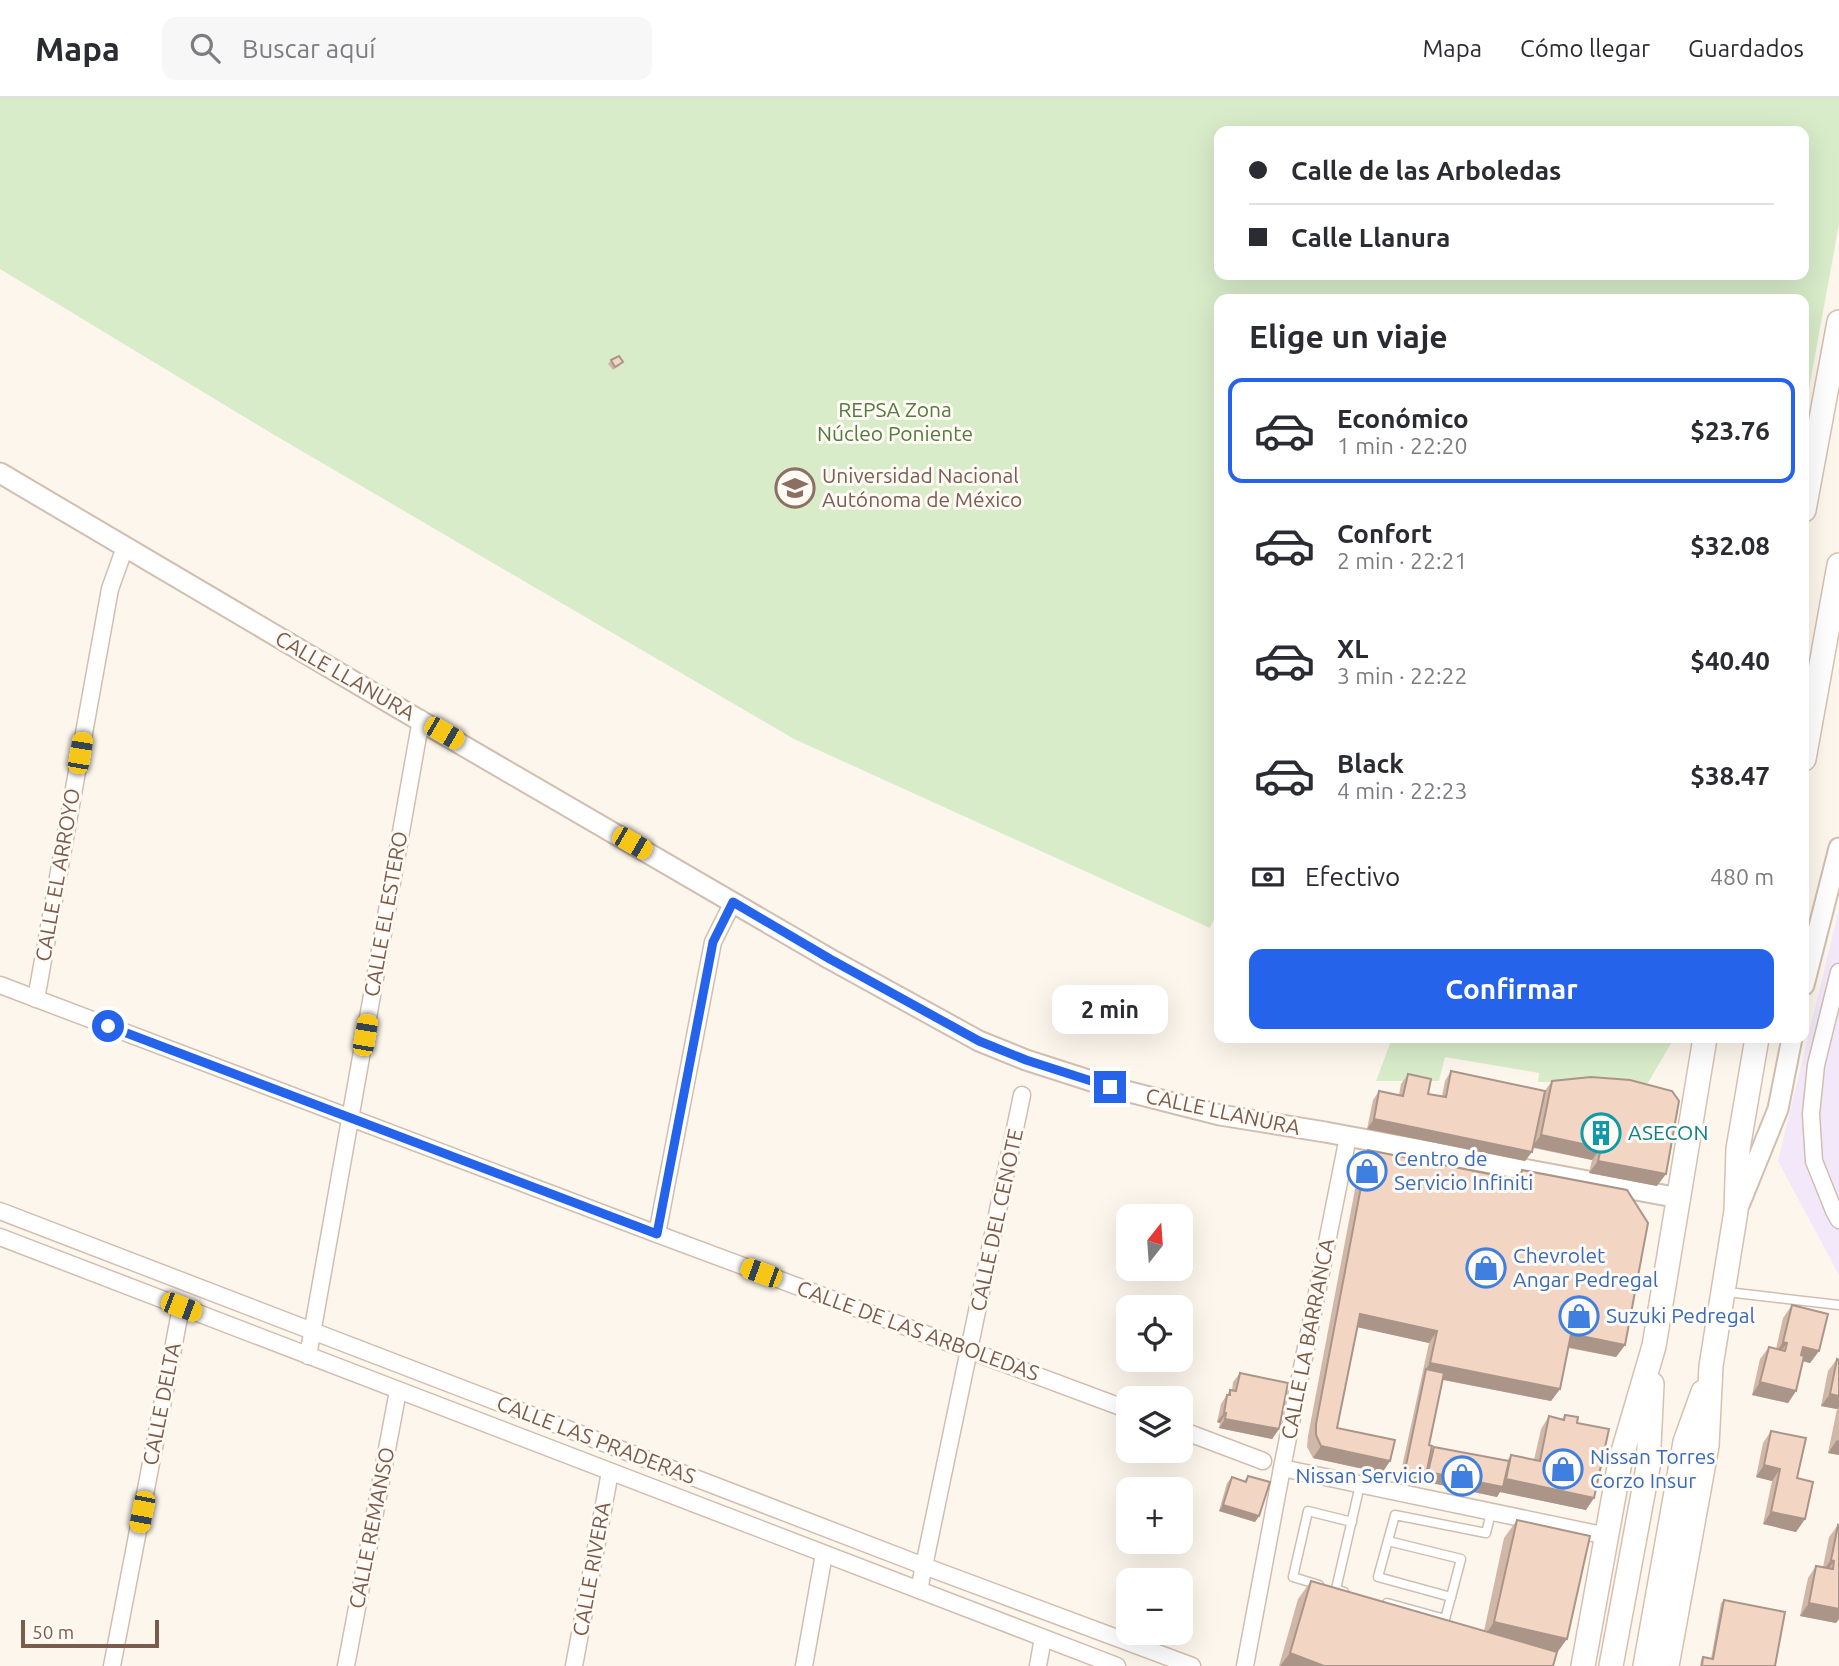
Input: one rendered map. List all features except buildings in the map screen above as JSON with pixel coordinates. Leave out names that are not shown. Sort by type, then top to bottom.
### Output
[{"type":"main road","points":[[1809,483],[1839,322]]},
{"type":"main road","points":[[1809,731],[1839,565]]},
{"type":"main road","points":[[1583,1666],[1620,1462],[1654,1346],[1704,1043]]},
{"type":"main road","points":[[1667,1666],[1707,1446],[1712,1366],[1736,1211],[1738,1149],[1756,1043]]},
{"type":"main road","points":[[1611,1666],[1648,1467],[1654,1346]]},
{"type":"main road","points":[[1645,1666],[1685,1442],[1712,1366]]},
{"type":"street","name":"CALLE LLANURA","points":[[0,472],[830,959],[979,1041],[1026,1060],[1168,1103],[1220,1115],[1679,1198]]},
{"type":"street","name":"CALLE EL ARROYO","points":[[36,999],[110,589],[125,547]]},
{"type":"street","name":"CALLE EL ESTERO","points":[[308,1356],[421,719]]},
{"type":"street","points":[[1809,965],[1839,848]]},
{"type":"street","points":[[657,1234],[713,942],[733,902]]},
{"type":"street","points":[[1839,972],[1816,1065],[1811,1114],[1814,1161],[1839,1220]]},
{"type":"street","name":"CALLE DE LAS ARBOLEDAS","points":[[0,985],[1116,1405]]},
{"type":"street","points":[[1736,1211],[1777,1109],[1791,1043]]},
{"type":"street","name":"CALLE DEL CENOTE","points":[[919,1590],[1022,1095]]},
{"type":"street","name":"CALLE LA BARRANCA","points":[[1245,1666],[1348,1137]]},
{"type":"street","name":"CALLE LAS PRADERAS","points":[[0,1211],[924,1566],[1192,1666]]},
{"type":"street","name":"CALLE LAS PRADERAS","points":[[0,1237],[1117,1666]]},
{"type":"street","name":"CALLE DELTA","points":[[112,1666],[181,1307]]},
{"type":"street","name":"CALLE REMANSO","points":[[346,1666],[398,1391]]},
{"type":"street","points":[[1193,1435],[1263,1461]]},
{"type":"street","points":[[1282,1468],[1607,1536]]},
{"type":"street","name":"CALLE RIVERA","points":[[574,1666],[610,1472]]},
{"type":"street","points":[[804,1666],[824,1554]]},
{"type":"street","points":[[1038,1666],[1043,1637]]},
{"type":"lane","points":[[1724,1292],[1839,1305]]},
{"type":"lane","points":[[1336,1589],[1360,1485]]},
{"type":"lane","points":[[1348,1592],[1293,1577],[1308,1511],[1352,1522]]},
{"type":"lane","points":[[1451,1597],[1378,1577],[1395,1516],[1486,1533],[1491,1513]]},
{"type":"lane","points":[[1372,1599],[1445,1619],[1461,1559],[1388,1541]]},
{"type":"shaded area","points":[[1839,909],[1839,1275],[1778,1161],[1807,1043],[1809,1043],[1809,1033]]},
{"type":"green space","name":"REPSA Zona Núcleo Poniente","points":[[0,98],[1839,98],[1839,224],[1809,389],[1809,294],[1214,294],[1214,919],[1210,928],[794,739],[276,436],[0,269]]},
{"type":"green space","points":[[1390,1043],[1671,1043],[1648,1083],[1538,1082],[1539,1073],[1445,1057],[1439,1081],[1376,1081]]},
{"type":"place","name":"Universidad Nacional Autónoma de México","points":[[795,488]]},
{"type":"place","name":"ASECON","points":[[1601,1133]]},
{"type":"place","name":"Centro de Servicio Infiniti","points":[[1367,1171]]},
{"type":"place","name":"Chevrolet Angar Pedregal","points":[[1486,1268]]},
{"type":"place","name":"Suzuki Pedregal","points":[[1579,1316]]},
{"type":"place","name":"Nissan Torres Corzo Insur","points":[[1563,1469]]},
{"type":"place","name":"Nissan Servicio","points":[[1462,1476]]},
{"type":"route","points":[[108,1026],[657,1234],[713,942],[733,902],[979,1041],[1026,1060],[1110,1087]]}]
